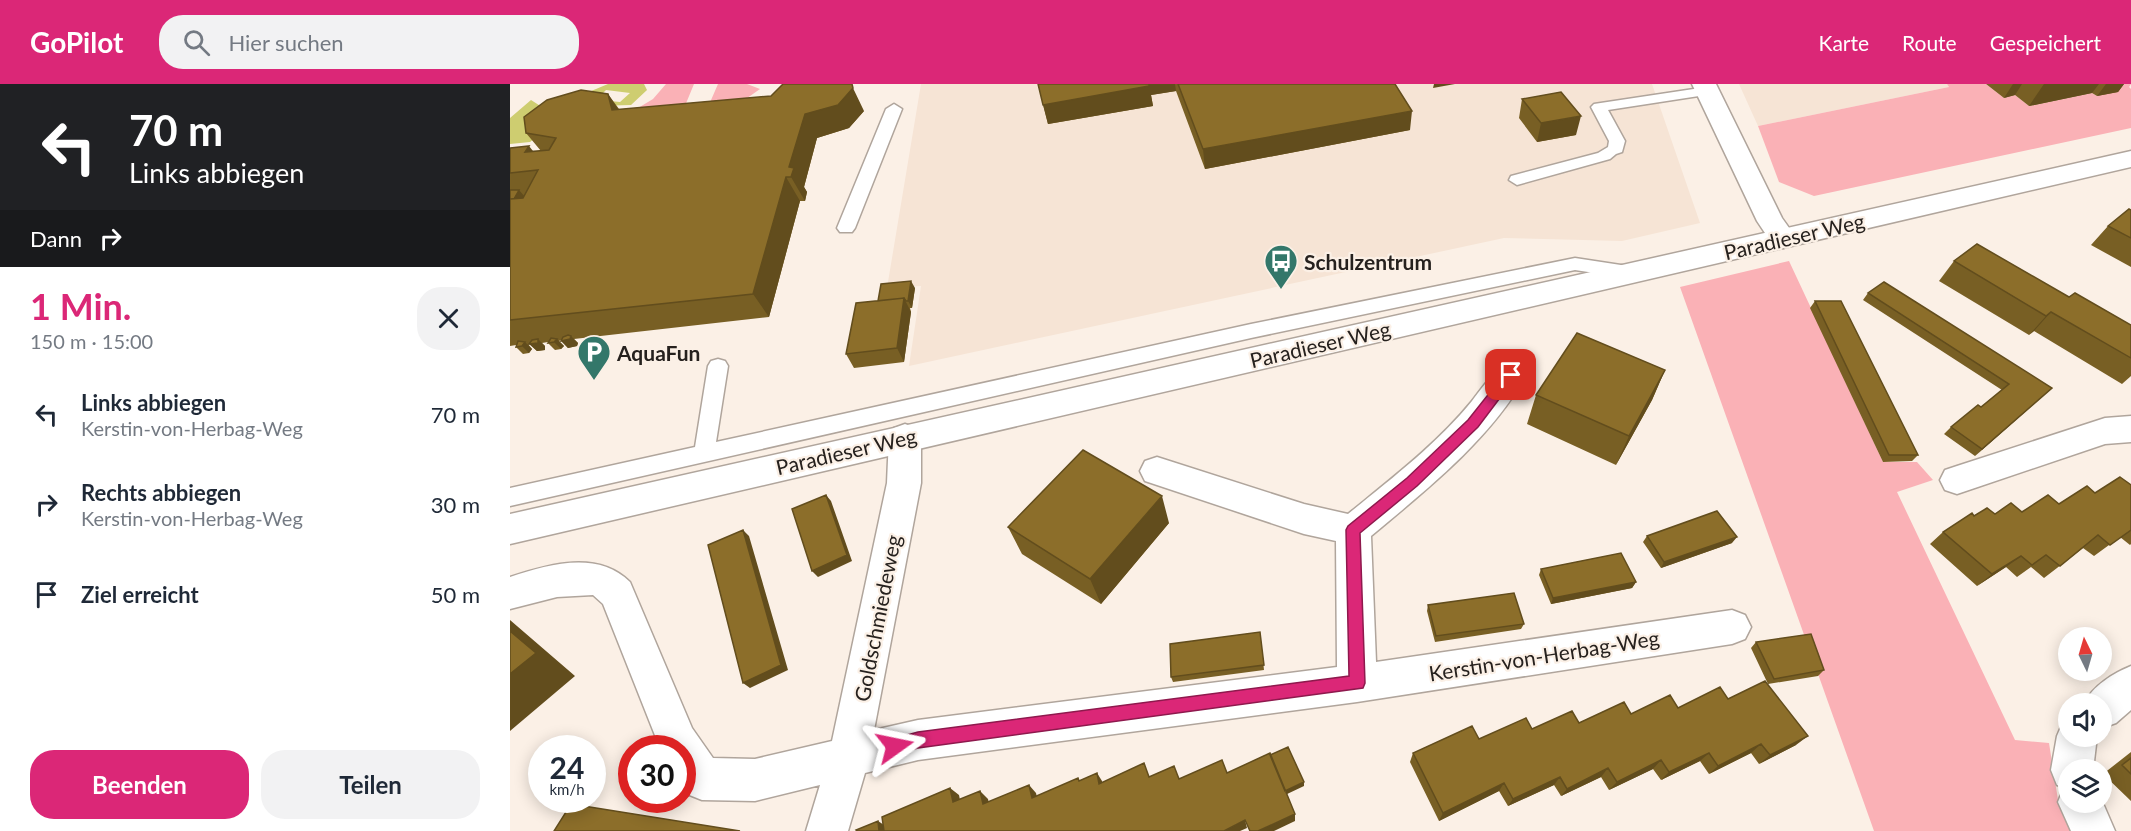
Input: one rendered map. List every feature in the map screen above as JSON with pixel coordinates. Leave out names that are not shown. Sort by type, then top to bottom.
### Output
[{"type":"street","points":[[1706,88],[1770,221],[1783,239]]},
{"type":"street","name":"Paradieser Weg","points":[[510,529],[864,433],[905,437],[2131,159]]},
{"type":"street","points":[[1353,530],[1412,482],[1473,423],[1511,375]]},
{"type":"street","points":[[1958,480],[2105,431],[2131,429]]},
{"type":"street","name":"Goldschmiedeweg","points":[[827,831],[849,756],[904,483],[905,437]]},
{"type":"street","points":[[1157,471],[1304,519],[1353,530]]},
{"type":"street","points":[[1353,530],[1357,683]]},
{"type":"street","name":"Kerstin-von-Herbag-Weg","points":[[510,593],[522,588],[583,578],[602,581],[617,594],[678,742],[702,779],[755,780],[918,740],[1357,683],[1732,627]]},
{"type":"street","points":[[2112,701],[2131,685]]},
{"type":"street","points":[[2085,813],[2094,831]]},
{"type":"lane","points":[[1517,180],[1604,156],[1613,150],[1617,141],[1599,107],[1706,88]]},
{"type":"lane","points":[[846,228],[894,109]]},
{"type":"lane","points":[[510,497],[704,454],[864,433],[1251,331],[1575,264],[1634,273]]},
{"type":"lane","points":[[704,454],[718,366]]},
{"type":"shaded area","points":[[608,84],[644,84],[647,90],[631,105],[593,106],[599,100],[620,102],[630,93],[606,90],[590,106],[584,94]]},
{"type":"shaded area","points":[[666,84],[694,84],[675,130],[638,108],[653,99]]},
{"type":"shaded area","points":[[718,84],[747,84],[760,89],[743,101],[705,114]]},
{"type":"shaded area","points":[[921,84],[1652,84],[1700,223],[1622,241],[1504,238],[909,366],[921,286],[887,288]]},
{"type":"shaded area","points":[[1739,84],[1947,84],[1949,87],[1758,126]]},
{"type":"shaded area","points":[[1947,84],[1986,84],[2004,98],[2015,95],[2029,106],[2092,93],[2097,96],[2106,84],[2131,84],[2129,87],[2131,89],[2131,128],[1814,196],[1779,182],[1758,126],[1949,87]]},
{"type":"shaded area","points":[[531,100],[556,116],[557,121],[530,142],[510,144],[510,118]]},
{"type":"shaded area","points":[[1789,261],[1883,462],[1917,462],[1933,480],[1897,492],[2015,740],[2049,743],[2058,813],[2064,813],[2073,831],[1874,831],[1680,287]]},
{"type":"building","points":[[783,84],[852,84],[853,88],[838,105],[805,114],[789,167],[794,168],[791,177],[786,177],[753,294],[510,320],[510,199],[523,198],[538,170],[510,173],[510,148],[529,146],[525,152],[549,150],[556,138],[526,133],[524,117],[547,100],[581,90],[608,94],[612,110],[771,96]]},
{"type":"building","points":[[1038,84],[1149,84],[1149,86],[1043,105]]},
{"type":"building","points":[[1178,84],[1395,84],[1412,111],[1203,149]]},
{"type":"building","points":[[1561,92],[1581,116],[1541,123],[1522,99]]},
{"type":"building","points":[[510,190],[519,190],[514,199],[510,199]]},
{"type":"building","points":[[2129,209],[2131,210],[2131,238],[2108,226]]},
{"type":"building","points":[[1977,244],[2069,297],[2075,293],[2131,325],[2131,358],[2051,312],[2046,316],[1954,261]]},
{"type":"building","points":[[911,281],[908,301],[904,298],[878,301],[881,284]]},
{"type":"building","points":[[1884,282],[2052,388],[1982,449],[1951,427],[1978,405],[1981,407],[2009,384],[1868,293]]},
{"type":"building","points":[[904,298],[897,348],[846,354],[856,303]]},
{"type":"building","points":[[1815,301],[1841,301],[1918,455],[1889,455]]},
{"type":"building","points":[[1577,333],[1665,370],[1629,436],[1536,395]]},
{"type":"building","points":[[571,336],[570,339],[561,341],[563,337]]},
{"type":"building","points":[[551,338],[557,339],[548,343]]},
{"type":"building","points":[[538,339],[538,343],[529,344],[532,340]]},
{"type":"building","points":[[518,341],[525,342],[522,346],[516,347]]},
{"type":"building","points":[[1083,450],[1162,496],[1090,579],[1008,527]]},
{"type":"building","points":[[2120,477],[2131,485],[2131,530],[2110,545],[2098,535],[2060,566],[2046,555],[2032,565],[2021,556],[1992,574],[1943,532],[1972,513],[1974,516],[1987,508],[1995,514],[2011,503],[2022,512],[2048,495],[2059,504],[2087,486],[2095,493]]},
{"type":"building","points":[[826,495],[847,555],[812,571],[792,509]]},
{"type":"building","points":[[1717,511],[1737,537],[1664,562],[1647,536]]},
{"type":"building","points":[[743,530],[781,665],[743,683],[708,545]]},
{"type":"building","points":[[1621,553],[1636,582],[1553,598],[1541,569]]},
{"type":"building","points":[[1514,593],[1524,624],[1436,636],[1428,605]]},
{"type":"building","points":[[510,631],[536,653],[510,674]]},
{"type":"building","points":[[1260,632],[1264,665],[1171,677],[1170,644]]},
{"type":"building","points":[[1811,634],[1824,670],[1774,679],[1756,642]]},
{"type":"building","points":[[1765,681],[1808,736],[1770,755],[1761,744],[1718,766],[1709,753],[1669,772],[1661,760],[1617,782],[1608,768],[1567,789],[1560,777],[1513,799],[1504,783],[1443,813],[1413,753],[1472,726],[1479,739],[1526,718],[1532,729],[1572,711],[1579,723],[1624,702],[1631,714],[1670,695],[1678,708],[1720,687],[1728,699]]},
{"type":"building","points":[[1288,747],[1304,782],[1285,791],[1270,755]]},
{"type":"building","points":[[1270,753],[1295,814],[1258,831],[1250,831],[1245,820],[1224,831],[884,831],[882,817],[950,788],[953,802],[980,791],[983,804],[1029,785],[1032,798],[1078,778],[1079,781],[1097,773],[1099,784],[1144,763],[1149,777],[1174,766],[1179,779],[1222,760],[1227,773]]},
{"type":"building","points":[[2131,758],[2131,774],[2122,765]]},
{"type":"building","points":[[606,810],[740,831],[554,831],[565,813],[606,813]]},
{"type":"building","points":[[878,821],[879,831],[856,830]]},
{"type":"place","name":"Schulzentrum","points":[[1281,290]]},
{"type":"place","name":"AquaFun","points":[[594,381]]},
{"type":"route","points":[[895,746],[918,740],[1357,683],[1353,530],[1412,482],[1473,423],[1511,375]]}]
